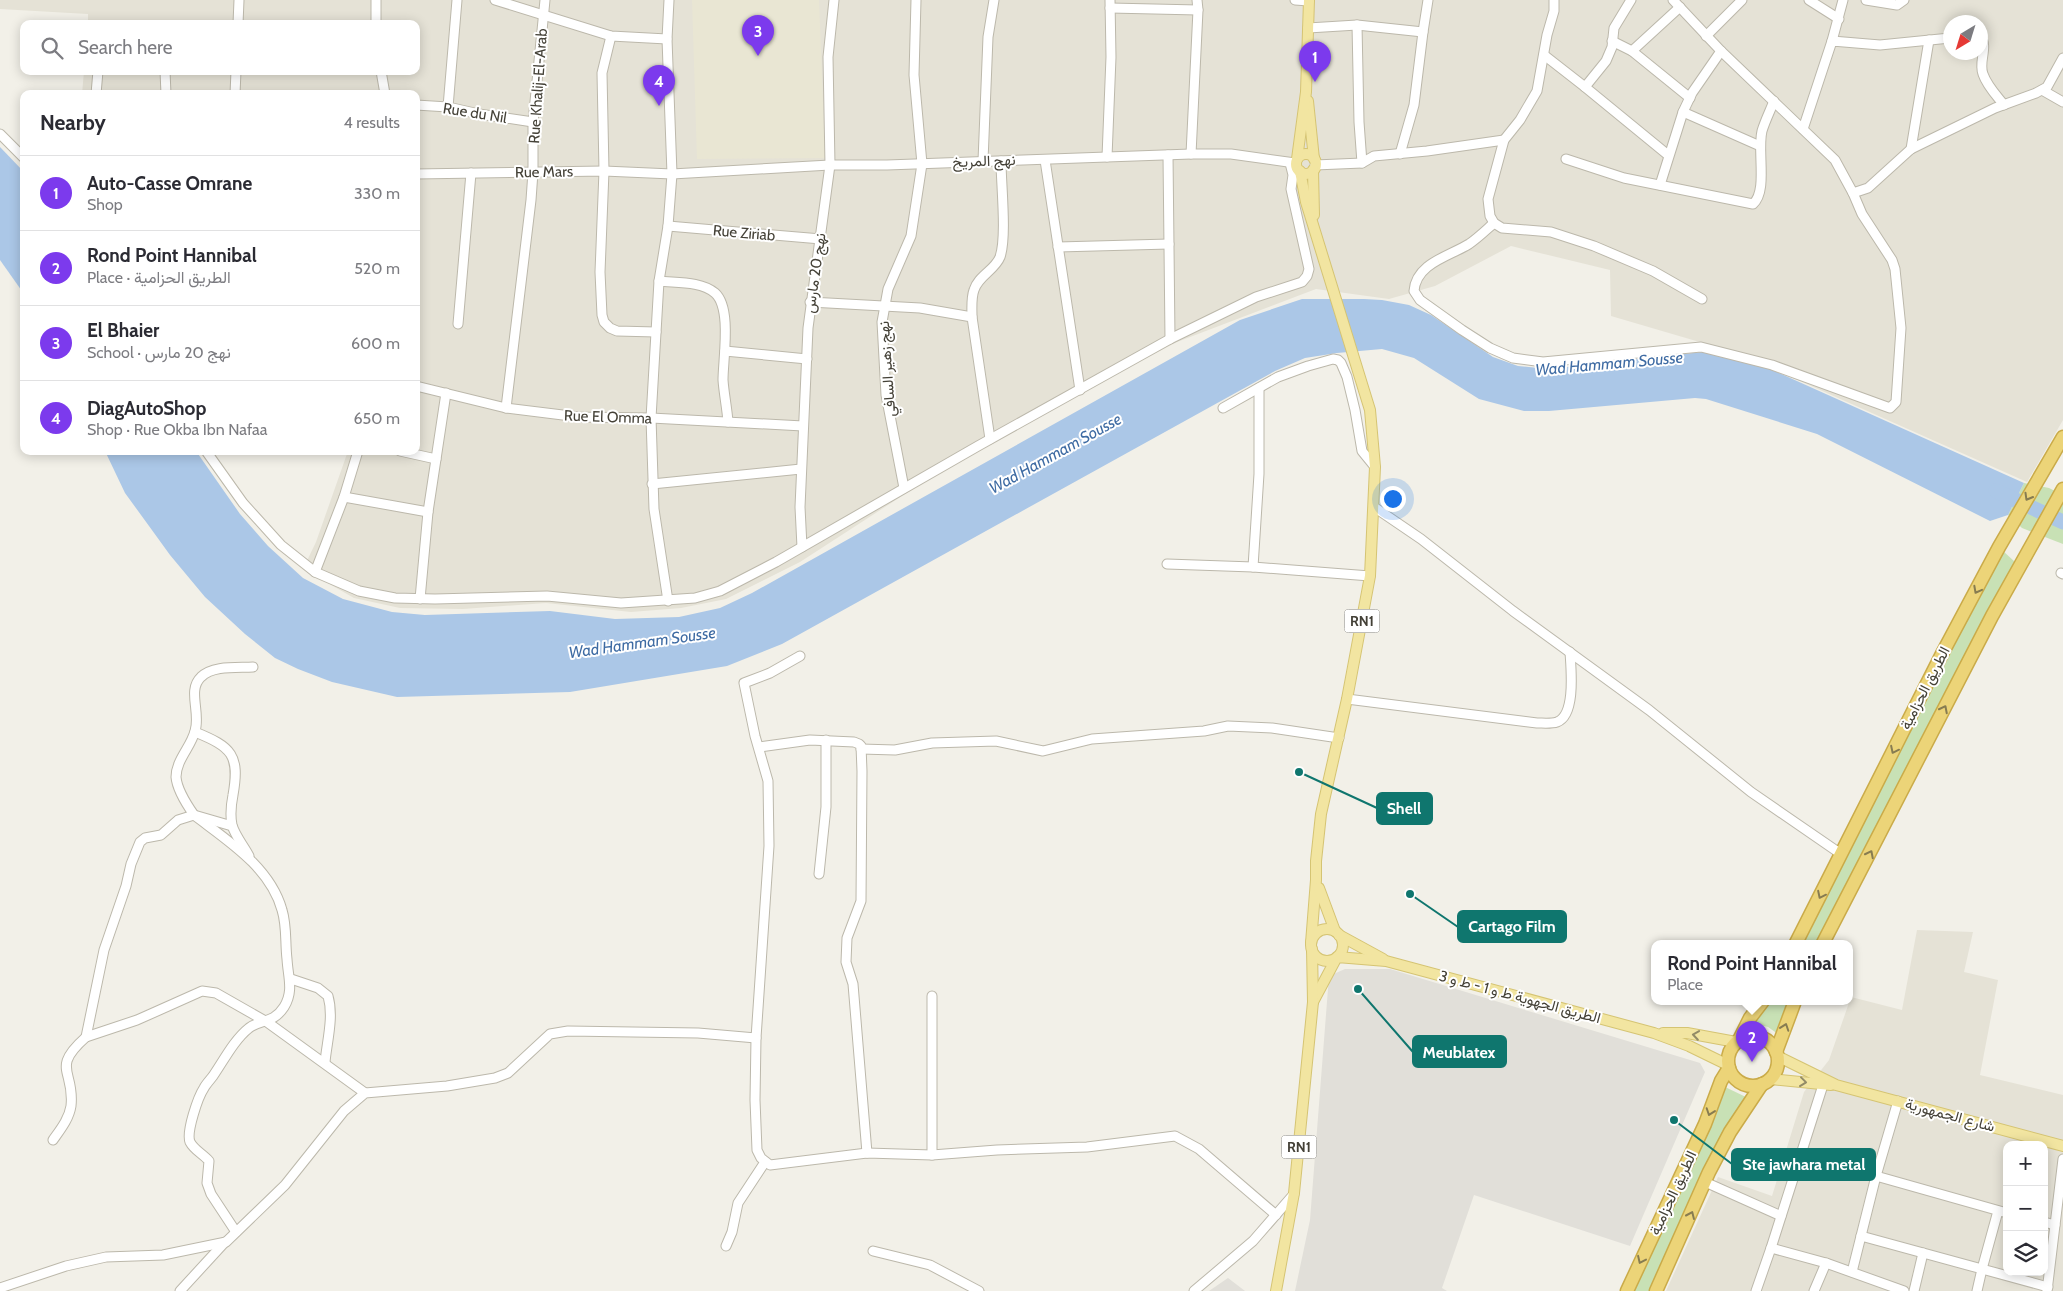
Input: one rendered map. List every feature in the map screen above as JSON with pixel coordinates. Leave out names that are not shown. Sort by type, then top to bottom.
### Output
[{"type":"highway","name":"الطريق الحزامية","points":[[1798,940],[1943,652],[2063,437]]},
{"type":"highway","name":"الطريق الحزامية","points":[[1825,940],[2022,558],[2063,488]]},
{"type":"highway","name":"الطريق الحزامية","points":[[1627,1291],[1705,1124],[1728,1066],[1728,1055],[1760,1005]]},
{"type":"highway","name":"الطريق الحزامية","points":[[1656,1291],[1705,1182],[1730,1132],[1776,1068],[1776,1054],[1794,1005]]},
{"type":"highway","points":[[1738,1041],[1752,1036],[1759,1037],[1771,1044],[1776,1054]]},
{"type":"highway","points":[[1728,1066],[1736,1080],[1743,1084],[1750,1086],[1766,1082]]},
{"type":"main road","name":"RN1","points":[[1276,1291],[1294,1193],[1313,1002],[1312,946],[1316,860],[1321,814],[1339,738],[1370,576],[1374,507],[1375,467],[1370,410],[1296,164],[1306,92],[1309,1]]},
{"type":"main road","name":"RN1","points":[[1306,92],[1314,165],[1313,224]]},
{"type":"main road","points":[[1307,154],[1314,165],[1308,173],[1296,164],[1301,155],[1307,154]]},
{"type":"main road","name":"RN1","points":[[1313,1002],[1343,945],[1327,914],[1316,880]]},
{"type":"main road","points":[[1337,933],[1323,929],[1313,937],[1312,946],[1319,958],[1325,960],[1337,957]]},
{"type":"main road","name":"الطريق الجهوية ط و 1 - ط و 3","points":[[1337,933],[1386,961]]},
{"type":"main road","name":"الطريق الجهوية ط و 1 - ط و 3","points":[[1337,957],[1386,961],[1654,1033],[1689,1046],[1728,1066]]},
{"type":"main road","name":"الطريق الجهوية ط و 1 - ط و 3","points":[[1654,1033],[1686,1034],[1738,1041]]},
{"type":"main road","name":"شارع الجمهورية","points":[[1776,1054],[1836,1085],[2063,1146]]},
{"type":"main road","name":"شارع الجمهورية","points":[[1766,1082],[1836,1085]]},
{"type":"street","points":[[238,20],[239,0]]},
{"type":"street","points":[[376,0],[376,20]]},
{"type":"street","points":[[448,107],[457,0]]},
{"type":"street","points":[[495,0],[611,36],[667,39]]},
{"type":"street","name":"Rue Khalij-El-Arab","points":[[506,408],[533,172],[533,122],[545,0]]},
{"type":"street","points":[[668,601],[656,531],[652,484],[651,418],[659,281],[668,226],[672,174],[667,39],[670,0]]},
{"type":"street","name":"نهج 20 مارس","points":[[802,546],[801,468],[810,302],[821,239],[830,165],[828,56],[834,0]]},
{"type":"street","name":"نهج زهير السافي","points":[[904,488],[886,395],[882,332],[888,288],[911,236],[922,164],[914,75],[916,0]]},
{"type":"street","points":[[983,161],[988,38],[994,0]]},
{"type":"street","points":[[1191,154],[1197,0]]},
{"type":"street","points":[[1295,0],[1309,1]]},
{"type":"street","points":[[1400,154],[1414,105],[1422,32],[1428,0]]},
{"type":"street","points":[[1554,0],[1554,11],[1547,35],[1537,91],[1520,120],[1504,140],[1488,199],[1488,208],[1494,224],[1502,228],[1551,232],[1594,246],[1653,271],[1702,299]]},
{"type":"street","points":[[1585,87],[1606,61],[1614,28],[1632,0]]},
{"type":"street","points":[[1706,36],[1742,0]]},
{"type":"street","points":[[1809,0],[1839,18]]},
{"type":"street","points":[[1803,129],[1832,41],[1843,0]]},
{"type":"street","points":[[1866,0],[1897,5],[1904,0]]},
{"type":"street","points":[[1107,156],[1111,57],[1110,4],[1198,10]]},
{"type":"street","points":[[1494,224],[1469,244],[1435,260],[1416,280],[1414,291],[1420,300],[1462,330],[1503,354],[1513,358],[1543,362],[1701,347],[1772,365],[1890,408],[1896,402],[1901,328],[1895,269],[1892,260],[1862,214],[1835,160],[1721,51],[1676,4],[1632,51]]},
{"type":"street","points":[[1308,28],[1356,25],[1422,32]]},
{"type":"street","points":[[1356,25],[1358,122],[1362,164]]},
{"type":"street","points":[[611,36],[602,73],[604,171],[600,272],[604,322],[610,328],[617,331],[656,332]]},
{"type":"street","points":[[1832,41],[1880,45],[1943,39]]},
{"type":"street","points":[[1911,149],[1929,40]]},
{"type":"street","points":[[1612,41],[1632,51],[1690,98]]},
{"type":"street","points":[[1660,185],[1683,112],[1721,51]]},
{"type":"street","points":[[1544,55],[1668,155]]},
{"type":"street","points":[[1853,193],[1868,188],[1911,149],[2004,105],[2042,90],[2053,78],[2063,58]]},
{"type":"street","points":[[1983,60],[1983,74],[2004,105]]},
{"type":"street","points":[[96,90],[98,75]]},
{"type":"street","points":[[165,75],[166,90]]},
{"type":"street","points":[[235,90],[236,75]]},
{"type":"street","points":[[382,75],[384,90]]},
{"type":"street","points":[[2042,90],[2063,102]]},
{"type":"street","points":[[1566,158],[1624,178],[1752,204],[1755,202],[1760,189],[1762,131],[1774,101]]},
{"type":"street","name":"Rue du Nil","points":[[420,105],[448,107],[479,114],[533,122]]},
{"type":"street","points":[[1683,112],[1760,146]]},
{"type":"street","points":[[0,134],[20,154]]},
{"type":"street","points":[[1314,165],[1362,164],[1374,156],[1504,140]]},
{"type":"street","name":"نهج المريخ","points":[[672,174],[830,165],[922,164],[1191,154],[1231,154],[1296,164]]},
{"type":"street","points":[[1168,155],[1170,339]]},
{"type":"street","points":[[990,439],[972,317],[973,290],[977,283],[997,264],[1001,255],[1003,241],[1000,160]]},
{"type":"street","points":[[1045,160],[1080,390]]},
{"type":"street","points":[[209,455],[243,503],[281,545],[314,572],[359,591],[395,598],[420,599],[547,596],[621,603],[695,598],[720,591],[1170,339],[1256,298],[1302,282],[1307,276],[1309,269],[1291,189],[1296,164]]},
{"type":"street","name":"Rue Mars","points":[[420,174],[604,171],[672,174]]},
{"type":"street","points":[[458,324],[471,173]]},
{"type":"street","name":"Rue Ziriab","points":[[668,226],[821,239]]},
{"type":"street","points":[[1058,247],[1169,244]]},
{"type":"street","points":[[659,281],[689,284],[714,292],[721,302],[725,351],[723,380],[728,422]]},
{"type":"street","points":[[810,302],[920,308],[972,317]]},
{"type":"street","points":[[725,351],[807,359]]},
{"type":"street","points":[[1223,408],[1278,377],[1308,366],[1338,360],[1347,377],[1363,452],[1375,467]]},
{"type":"street","name":"Rue El Omma","points":[[420,387],[506,408],[579,417],[651,418],[803,426]]},
{"type":"street","points":[[1253,567],[1259,474],[1259,388]]},
{"type":"street","points":[[420,599],[428,512],[446,393]]},
{"type":"street","points":[[314,572],[344,497],[357,455]]},
{"type":"street","points":[[418,455],[436,459]]},
{"type":"street","points":[[652,484],[801,468]]},
{"type":"street","points":[[344,497],[428,512]]},
{"type":"street","points":[[1374,507],[1421,539],[1513,611],[1649,710],[1751,792],[1841,854]]},
{"type":"street","points":[[1167,564],[1253,567],[1370,576]]},
{"type":"street","points":[[1347,699],[1537,723],[1555,722],[1562,719],[1567,713],[1570,702],[1572,673],[1570,652]]},
{"type":"street","points":[[800,656],[770,673],[744,683],[768,781],[769,846],[756,1038],[755,1100],[757,1150],[765,1162],[780,1165],[834,1156],[868,1153],[932,1155],[997,1150],[1087,1147],[1175,1136],[1199,1149],[1276,1215]]},
{"type":"street","points":[[253,667],[224,668],[205,673],[195,685],[196,732],[178,766],[176,778],[187,806],[194,815],[254,862]]},
{"type":"street","points":[[861,749],[895,750],[932,743],[996,741],[1042,751],[1092,739],[1204,731],[1228,726],[1272,728],[1339,738]]},
{"type":"street","points":[[196,732],[223,744],[235,763],[236,774],[230,810],[232,826],[271,885],[282,909],[287,962],[291,979],[289,997],[283,1008],[267,1022],[258,1023],[248,1029],[203,1089],[189,1132],[190,1141],[194,1148],[209,1161],[207,1183],[211,1194],[236,1232]]},
{"type":"street","points":[[759,747],[810,740],[826,740],[857,742],[861,749],[861,900],[847,938],[846,962],[853,984],[868,1153]]},
{"type":"street","points":[[818,874],[826,807],[826,740]]},
{"type":"street","points":[[53,1140],[66,1122],[71,1107],[65,1065],[67,1059],[86,1037],[104,950],[137,848],[145,838],[161,835],[178,820],[194,815],[232,826]]},
{"type":"street","points":[[291,979],[318,988],[328,996],[330,1016],[325,1062]]},
{"type":"street","points":[[86,1037],[138,1020],[202,991],[216,993],[267,1022],[325,1062],[366,1094]]},
{"type":"street","points":[[932,996],[932,1155]]},
{"type":"street","points":[[180,1291],[226,1242],[285,1185],[344,1111],[366,1094],[447,1086],[495,1078],[508,1073],[550,1034],[568,1031],[698,1033],[756,1038]]},
{"type":"street","points":[[1756,1291],[1823,1085]]},
{"type":"street","points":[[1852,1272],[1876,1176],[1898,1101]]},
{"type":"street","points":[[1861,1236],[1982,1268],[2047,1289],[2063,1160]]},
{"type":"street","points":[[726,1246],[732,1232],[738,1203],[765,1162]]},
{"type":"street","points":[[1876,1176],[2002,1212],[1982,1268],[1977,1291]]},
{"type":"street","points":[[1705,1182],[1781,1216]]},
{"type":"street","points":[[1194,1291],[1252,1240],[1294,1193]]},
{"type":"street","points":[[2048,1223],[2055,1225]]},
{"type":"street","points":[[0,1288],[66,1266],[106,1257],[162,1255],[226,1242]]},
{"type":"street","points":[[2053,1243],[2063,1245]]},
{"type":"street","points":[[1771,1248],[1826,1263],[1904,1291]]},
{"type":"street","points":[[873,1251],[930,1264],[979,1291]]},
{"type":"street","points":[[1914,1291],[1923,1253]]},
{"type":"street","points":[[1814,1291],[1826,1263]]},
{"type":"shaded area","points":[[0,0],[2063,0],[2063,420],[2027,482],[1737,353],[1611,316],[1610,270],[1511,246],[1435,286],[1389,299],[1316,289],[1177,342],[990,439],[800,562],[726,599],[681,608],[631,612],[546,603],[463,609],[400,608],[354,598],[303,569],[316,542],[347,455],[420,455],[420,90],[82,90],[84,75],[420,75],[420,20],[88,20],[88,14],[0,9]]},
{"type":"shaded area","points":[[692,0],[819,0],[825,158],[697,159]]},
{"type":"shaded area","points":[[1917,930],[1973,932],[1964,972],[1998,980],[1980,1075],[2063,1095],[2063,1291],[1666,1291],[1718,1177],[1772,1196],[1804,1092],[1829,1060],[1848,1005],[1853,1005],[1853,998],[1902,1010]]},
{"type":"shaded area","points":[[1345,969],[1390,969],[1700,1063],[1705,1072],[1630,1246],[1474,1195],[1442,1288],[1447,1291],[1295,1291],[1310,1220],[1329,976]]},
{"type":"shaded area","points":[[1228,1278],[1245,1291],[1209,1291]]},
{"type":"green space","points":[[2024,483],[2049,488],[2063,495],[2063,544],[2022,528],[2008,515]]},
{"type":"green space","points":[[2003,551],[2015,562],[1820,940],[1804,940]]},
{"type":"green space","points":[[1766,1005],[1789,1005],[1778,1034],[1768,1027],[1753,1023]]},
{"type":"green space","points":[[1723,1086],[1748,1098],[1651,1291],[1632,1291]]},
{"type":"water","points":[[0,147],[20,168],[20,288],[0,260]]},
{"type":"water","points":[[1302,299],[1382,300],[1409,305],[1431,315],[1493,357],[1518,366],[1548,369],[1702,352],[1770,369],[2024,483],[2008,515],[1990,521],[1817,434],[1706,399],[1695,398],[1549,411],[1524,411],[1479,399],[1414,358],[1382,349],[1337,353],[1305,358],[1275,371],[782,644],[727,666],[570,692],[397,697],[332,682],[298,669],[275,658],[245,634],[205,597],[170,555],[125,493],[107,455],[199,455],[240,514],[268,546],[303,578],[343,599],[392,612],[425,615],[550,611],[615,619],[679,617],[720,608],[752,593],[1240,320]]},
{"type":"waterway","name":"Wad Hammam Sousse","points":[[1996,491],[2063,522]]},
{"type":"place","name":"El Bhaier","points":[[758,56]]},
{"type":"place","name":"Auto-Casse Omrane","points":[[1315,82]]},
{"type":"place","name":"DiagAutoShop","points":[[659,106]]},
{"type":"place","name":"Shell","points":[[1299,772]]},
{"type":"place","name":"Cartago Film","points":[[1410,894]]},
{"type":"place","name":"Meublatex","points":[[1358,989]]},
{"type":"place","name":"Rond Point Hannibal","points":[[1752,1062]]},
{"type":"place","name":"Ste jawhara metal","points":[[1674,1120]]}]
